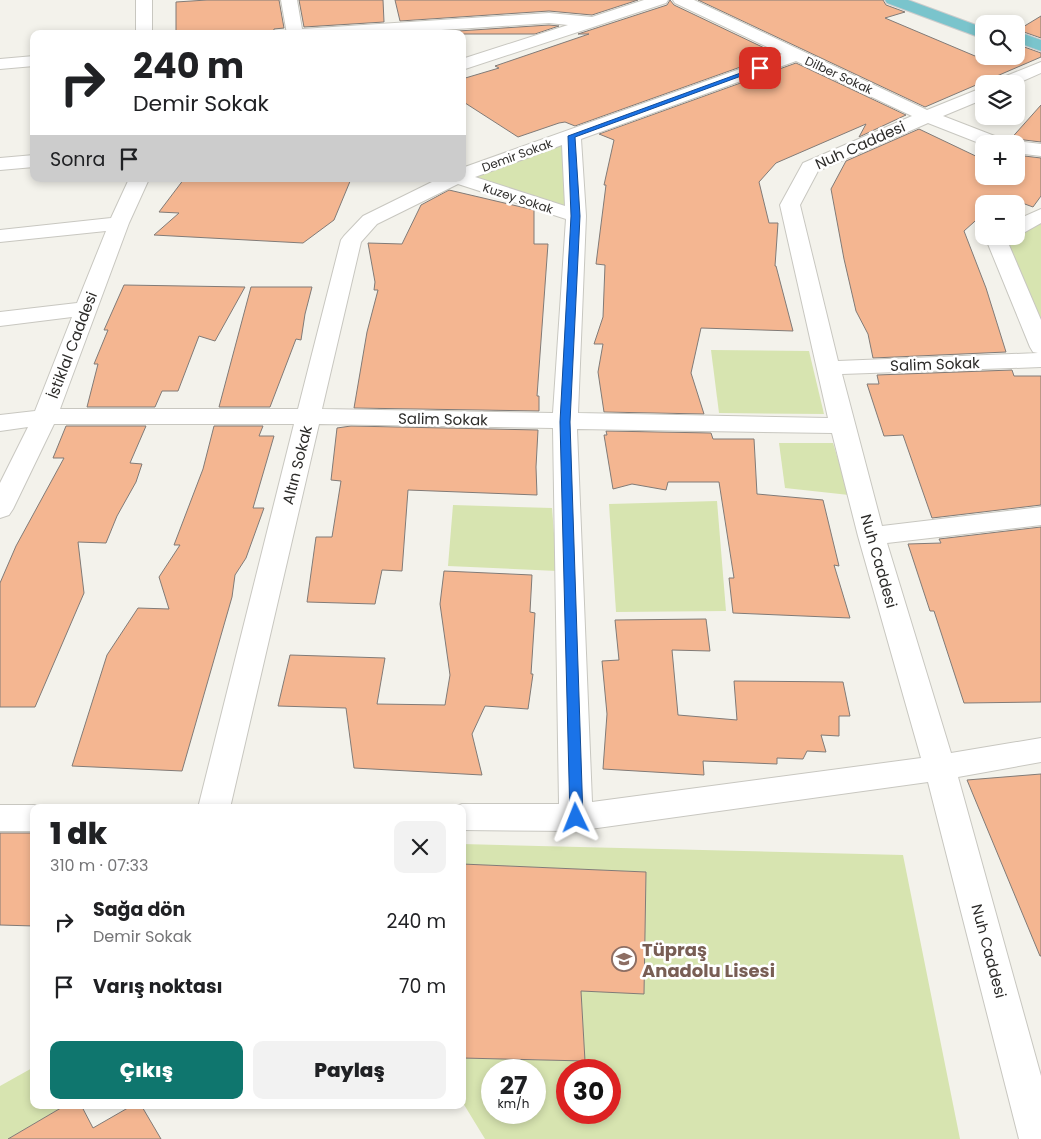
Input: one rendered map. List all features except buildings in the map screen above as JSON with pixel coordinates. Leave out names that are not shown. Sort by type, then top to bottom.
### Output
[{"type":"main road","points":[[893,0],[975,31]]},
{"type":"main road","points":[[920,0],[975,21]]},
{"type":"main road","points":[[1025,40],[1041,46]]},
{"type":"main road","points":[[1025,49],[1041,55]]},
{"type":"street","points":[[144,0],[144,30]]},
{"type":"street","points":[[289,0],[296,30]]},
{"type":"street","points":[[466,64],[592,22],[616,7],[660,0]]},
{"type":"street","name":"Dilber Sokak","points":[[681,0],[926,116],[975,135]]},
{"type":"street","points":[[360,30],[549,18],[592,22]]},
{"type":"street","name":"Demir Sokak","points":[[466,174],[797,55]]},
{"type":"street","points":[[0,64],[30,60]]},
{"type":"street","points":[[1023,75],[1041,67]]},
{"type":"street","name":"Nuh Caddesi","points":[[975,96],[810,167],[790,205],[842,426],[871,536],[940,768],[1039,1139]]},
{"type":"street","points":[[571,136],[576,216],[565,422],[576,818]]},
{"type":"street","points":[[1025,147],[1041,150]]},
{"type":"street","points":[[0,164],[30,160]]},
{"type":"street","name":"Kuzey Sokak","points":[[466,181],[576,216]]},
{"type":"street","name":"İstiklal Caddesi","points":[[0,509],[45,417],[138,182]]},
{"type":"street","name":"Altın Sokak","points":[[215,804],[351,240],[370,220],[447,182]]},
{"type":"street","points":[[1025,224],[1041,215]]},
{"type":"street","points":[[0,236],[120,223]]},
{"type":"street","points":[[998,245],[1041,347]]},
{"type":"street","points":[[0,319],[86,309]]},
{"type":"street","name":"Salim Sokak","points":[[828,368],[1041,360]]},
{"type":"street","name":"Salim Sokak","points":[[0,423],[45,417],[309,416],[842,426]]},
{"type":"street","points":[[871,536],[1041,516]]},
{"type":"street","points":[[466,817],[576,818],[940,768],[1041,750]]},
{"type":"street","points":[[0,818],[30,818]]},
{"type":"green space","points":[[571,136],[575,216],[466,181],[466,177]]},
{"type":"green space","points":[[1041,215],[1041,347],[998,245],[1025,245],[1025,228]]},
{"type":"green space","points":[[711,350],[809,351],[824,414],[719,413]]},
{"type":"green space","points":[[779,443],[833,443],[849,495],[785,488]]},
{"type":"green space","points":[[717,501],[726,611],[616,612],[609,504]]},
{"type":"green space","points":[[453,505],[552,508],[557,571],[448,566]]},
{"type":"green space","points":[[466,844],[903,855],[960,1139],[485,1139],[466,1108],[466,1058],[504,1059],[481,1059],[481,1124],[546,1124],[546,1060],[556,1060],[556,1124],[621,1124],[621,1059],[585,1059],[581,991],[644,993],[646,872],[466,864]]},
{"type":"green space","points":[[30,1069],[30,1109],[59,1109],[8,1139],[0,1139],[0,1086]]},
{"type":"place","name":"Tüpraş Anadolu Lisesi","points":[[624,959]]},
{"type":"route","points":[[576,818],[565,422],[576,216],[571,136],[760,68]]}]
